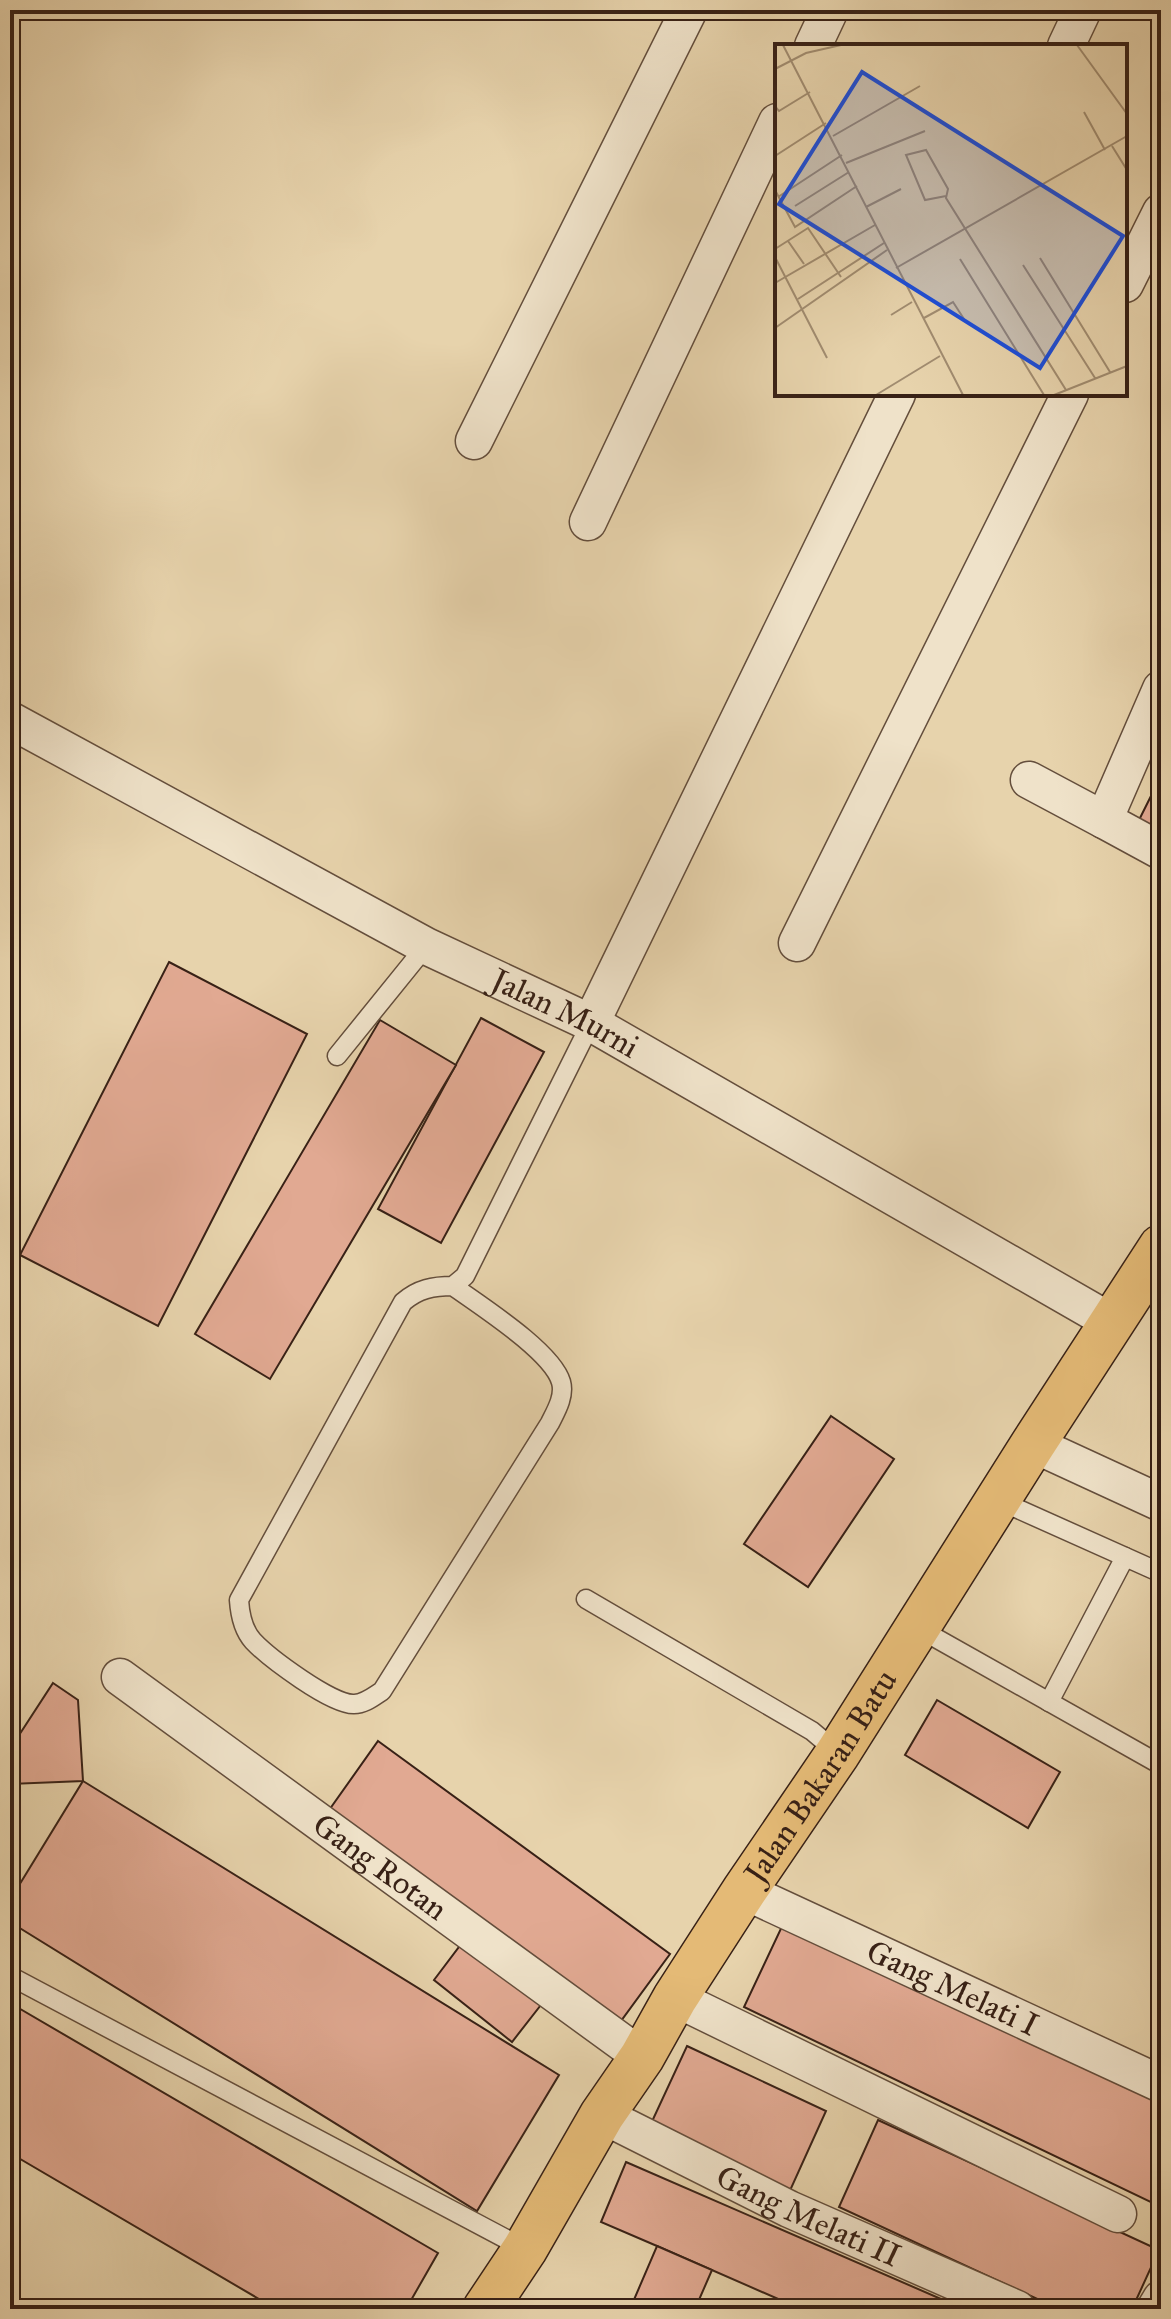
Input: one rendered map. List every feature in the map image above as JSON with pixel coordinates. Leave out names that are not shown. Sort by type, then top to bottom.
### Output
[{"type":"highway","name":"Jalan Bakaran Batu","points":[[485,2309],[525,2249],[602,2115],[642,2057],[675,1998],[838,1753],[1161,1247]]},
{"type":"street","points":[[474,441],[689,10]]},
{"type":"street","points":[[814,44],[830,10]]},
{"type":"street","points":[[1067,44],[1083,10]]},
{"type":"street","points":[[588,522],[775,126]]},
{"type":"street","points":[[1127,280],[1161,212]]},
{"type":"street","points":[[591,1023],[896,396]]},
{"type":"street","points":[[797,943],[1069,396]]},
{"type":"street","points":[[1104,820],[1161,689]]},
{"type":"street","name":"Jalan Murni","points":[[10,720],[426,946],[591,1023],[1113,1323]]},
{"type":"street","points":[[1029,780],[1161,851]]},
{"type":"street","points":[[1033,1444],[1161,1503]]},
{"type":"street","name":"Gang Rotan","points":[[120,1677],[642,2057]]},
{"type":"street","name":"Gang Melati I","points":[[744,1891],[1161,2084]]},
{"type":"street","points":[[675,1998],[1118,2214]]},
{"type":"street","name":"Gang Melati II","points":[[602,2115],[789,2209],[1017,2309]]},
{"type":"street","points":[[1155,2309],[1161,2299]]},
{"type":"lane","points":[[337,1056],[426,946]]},
{"type":"lane","points":[[453,1286],[508,1325],[554,1369],[562,1384],[560,1402],[550,1423],[382,1691],[352,1705],[312,1687],[252,1640],[241,1620],[239,1600],[403,1302],[419,1291],[434,1286],[453,1286],[465,1276],[591,1023]]},
{"type":"lane","points":[[998,1500],[1161,1573]]},
{"type":"lane","points":[[1049,1702],[1125,1557]]},
{"type":"lane","points":[[586,1599],[812,1731],[838,1753]]},
{"type":"lane","points":[[918,1628],[1161,1765]]},
{"type":"lane","points":[[10,1976],[525,2249]]},
{"type":"building","points":[[1152,794],[1161,799],[1161,842],[1135,828]]},
{"type":"building","points":[[169,962],[307,1034],[158,1326],[20,1255]]},
{"type":"building","points":[[481,1018],[544,1052],[441,1243],[378,1209]]},
{"type":"building","points":[[380,1020],[456,1065],[270,1379],[195,1334]]},
{"type":"building","points":[[831,1416],[894,1459],[808,1587],[744,1544]]},
{"type":"building","points":[[53,1683],[78,1700],[83,1781],[10,1784],[10,1749]]},
{"type":"building","points":[[937,1700],[1060,1772],[1028,1828],[905,1755]]},
{"type":"building","points":[[378,1741],[670,1954],[618,2025],[327,1813]]},
{"type":"building","points":[[83,1781],[559,2075],[477,2211],[10,1922],[10,1900]]},
{"type":"building","points":[[785,1920],[1161,2100],[1161,2207],[744,2007]]},
{"type":"building","points":[[465,1939],[544,2001],[512,2042],[434,1980]]},
{"type":"building","points":[[10,2003],[438,2253],[406,2309],[276,2309],[10,2153]]},
{"type":"building","points":[[687,2046],[826,2111],[788,2195],[648,2130]]},
{"type":"building","points":[[878,2120],[1159,2250],[1132,2309],[1059,2309],[839,2207]]},
{"type":"building","points":[[626,2162],[964,2309],[801,2309],[601,2222]]},
{"type":"building","points":[[657,2246],[712,2270],[695,2309],[630,2309]]}]
